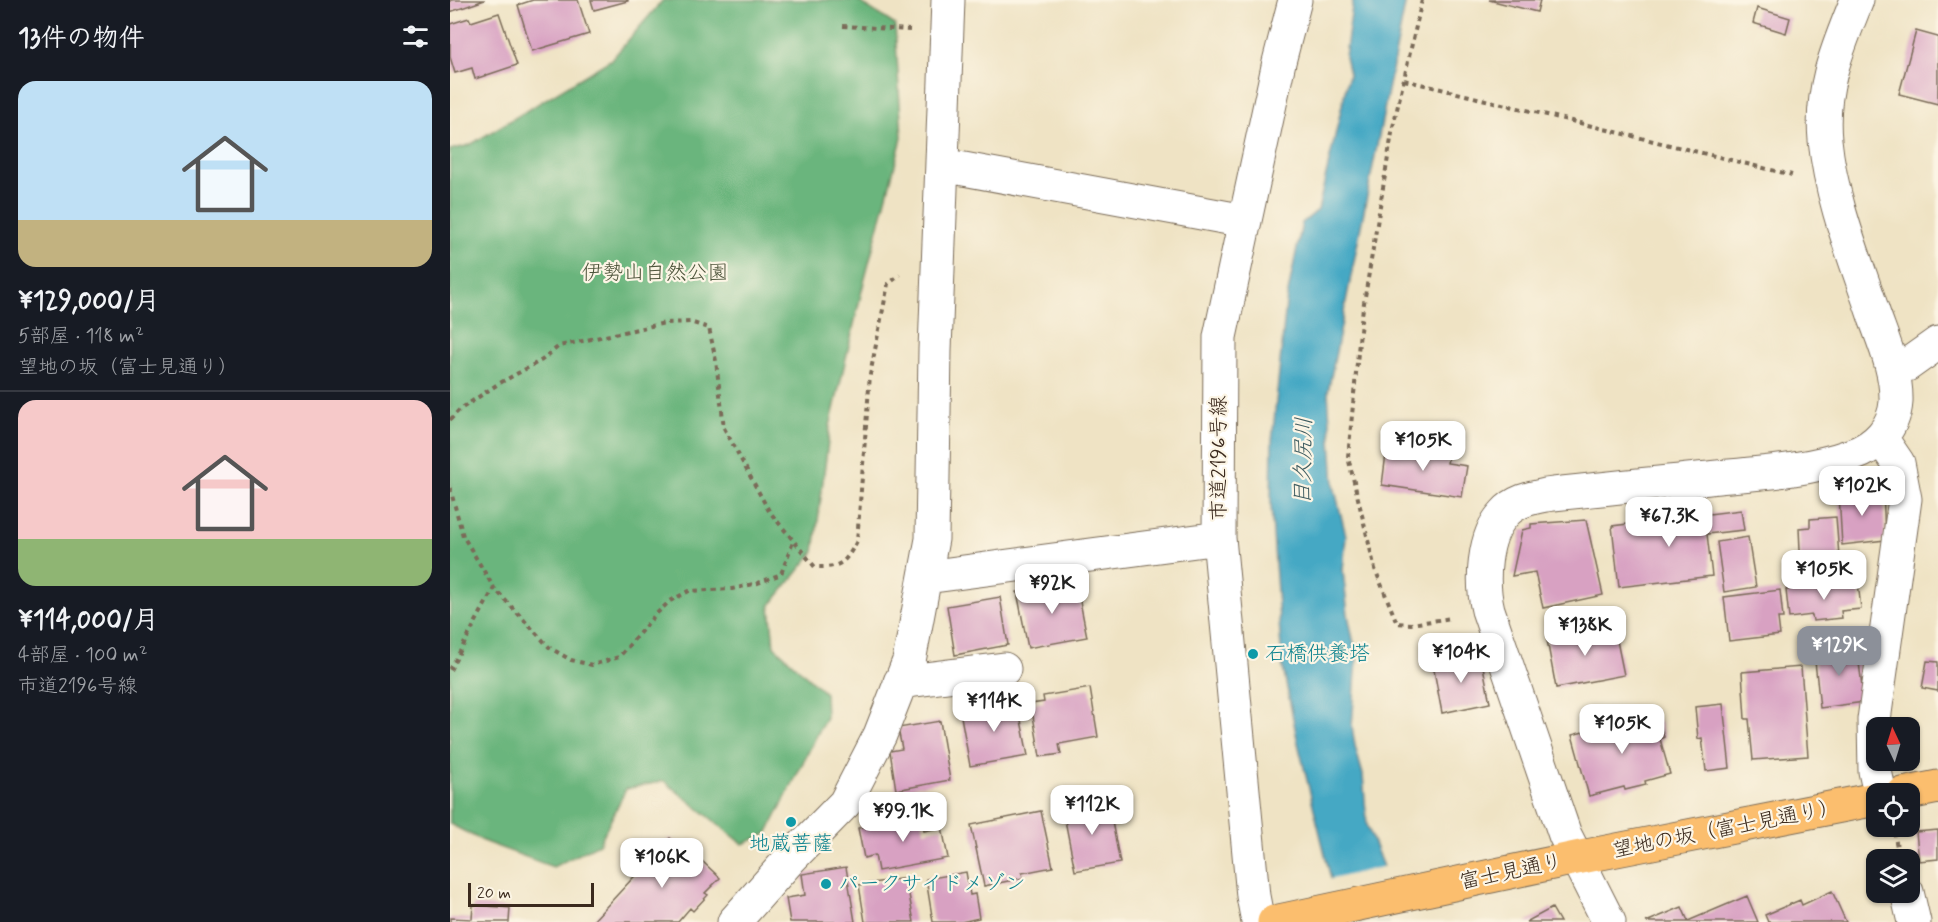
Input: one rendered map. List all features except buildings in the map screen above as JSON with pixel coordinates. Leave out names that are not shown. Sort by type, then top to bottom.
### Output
[{"type":"main road","points":[[1920,791],[1938,787]]},
{"type":"main road","name":"望地の坂（富士見通り）","points":[[1576,858],[1866,801]]},
{"type":"main road","name":"富士見通り","points":[[1274,922],[1576,858]]},
{"type":"street","points":[[734,922],[845,802],[880,735],[909,662],[932,539],[935,350],[948,0]]},
{"type":"street","name":"市道2196号線","points":[[1258,922],[1253,896],[1219,538],[1220,338],[1279,62],[1295,0]]},
{"type":"street","points":[[1609,922],[1565,835],[1488,610],[1484,584],[1490,540],[1503,514],[1525,499],[1804,467],[1854,454],[1881,438],[1891,423],[1896,404],[1892,367],[1843,223],[1833,185],[1826,142],[1825,100],[1832,65],[1857,0]]},
{"type":"street","points":[[942,165],[1245,221]]},
{"type":"street","points":[[1892,367],[1907,365],[1938,343]]},
{"type":"street","points":[[1878,783],[1875,771],[1874,720],[1905,500],[1898,463],[1881,438]]},
{"type":"street","points":[[926,577],[1219,538]]},
{"type":"street","points":[[900,682],[1004,669]]},
{"type":"street","points":[[1910,903],[1914,922]]},
{"type":"path","points":[[1422,0],[1393,127],[1361,321],[1348,457],[1375,569],[1397,623],[1422,622],[1488,610]]},
{"type":"path","points":[[843,26],[914,30]]},
{"type":"path","points":[[1404,80],[1833,185]]},
{"type":"path","points":[[450,420],[459,410],[498,384],[542,360],[559,346],[665,323],[690,322],[709,328],[716,361],[724,428],[769,511],[815,567],[830,568],[846,562],[857,541],[870,375],[888,284],[903,272]]},
{"type":"path","points":[[450,488],[463,536],[494,588],[550,648],[571,660],[592,665],[619,657],[655,615],[670,601],[689,591],[732,589],[758,583],[781,574],[793,542]]},
{"type":"path","points":[[450,670],[494,588]]},
{"type":"green space","name":"伊勢山自然公園","points":[[663,0],[857,0],[895,25],[902,138],[863,286],[830,426],[814,552],[770,606],[774,646],[825,693],[826,717],[767,834],[743,844],[664,781],[626,789],[599,844],[553,867],[485,842],[450,824],[450,150],[470,145],[612,59]]},
{"type":"water","name":"目久尻川","points":[[1353,0],[1406,0],[1328,392],[1334,486],[1346,536],[1343,571],[1348,615],[1357,659],[1352,726],[1363,775],[1367,825],[1383,867],[1389,922],[1352,922],[1331,879],[1298,743],[1282,663],[1271,505],[1272,442],[1286,303],[1302,223],[1318,210],[1349,74],[1345,57]]},
{"type":"pier","points":[[1386,866],[1392,922],[1349,922],[1328,880]]},
{"type":"place","name":"石橋供養塔","points":[[1253,654]]},
{"type":"place","name":"地蔵菩薩","points":[[791,822]]},
{"type":"place","name":"パークサイドメゾン","points":[[826,884]]}]
